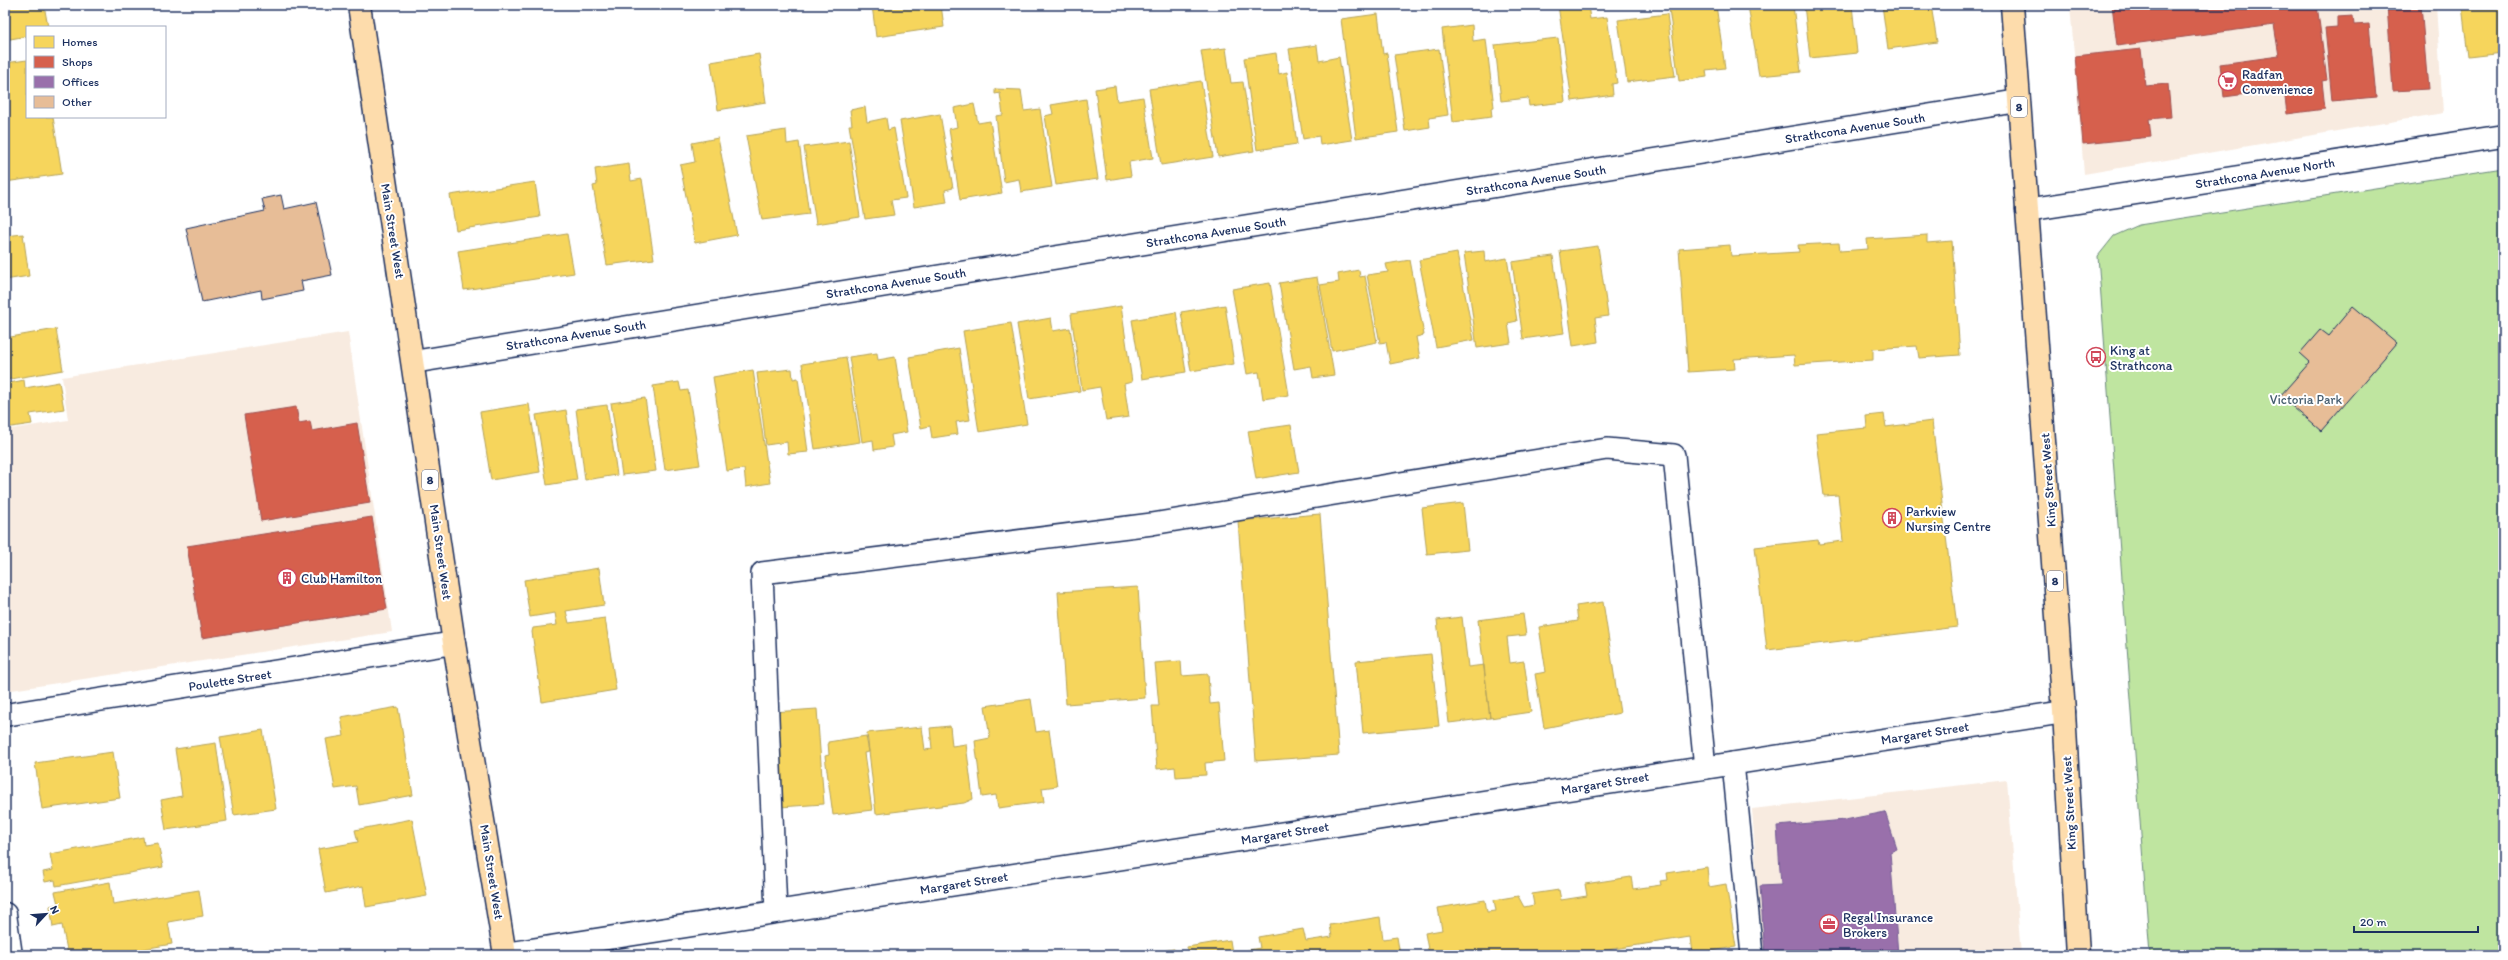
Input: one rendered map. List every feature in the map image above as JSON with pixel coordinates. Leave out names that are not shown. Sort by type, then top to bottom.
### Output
[{"type":"main road","name":"Main Street West","points":[[359,5],[454,643],[505,955]]},
{"type":"main road","name":"King Street West","points":[[2012,5],[2064,712],[2078,955]]},
{"type":"street","name":"Strathcona Avenue South","points":[[413,362],[2018,101]]},
{"type":"street","name":"Strathcona Avenue North","points":[[2027,210],[2503,136]]},
{"type":"street","name":"Poulette Street","points":[[5,716],[454,643]]},
{"type":"street","name":"Margaret Street","points":[[505,955],[2064,712]]},
{"type":"street","points":[[5,914],[11,955]]},
{"type":"lane","points":[[776,912],[762,573],[1152,524],[1607,449],[1674,455],[1705,768]]},
{"type":"lane","points":[[1733,763],[1752,955]]},
{"type":"shaded area","points":[[2070,5],[2436,5],[2443,113],[2084,174]]},
{"type":"shaded area","points":[[348,332],[392,632],[5,691],[5,430],[68,420],[62,377]]},
{"type":"shaded area","points":[[2007,780],[2021,955],[1762,955],[1752,809]]},
{"type":"green space","name":"Victoria Park","points":[[2503,168],[2503,955],[2150,955],[2098,256],[2114,236],[2139,225]]},
{"type":"building: Homes","points":[[5,5],[44,5],[48,26],[26,26],[26,36],[5,40]]},
{"type":"building: Homes","points":[[872,5],[941,5],[944,27],[876,37]]},
{"type":"building: Homes","points":[[1558,5],[1588,5],[1590,19],[1607,17],[1617,83],[1612,84],[1613,95],[1572,101]]},
{"type":"building: Homes","points":[[1716,5],[1725,68],[1706,70],[1707,77],[1679,81],[1669,9]]},
{"type":"building: Homes","points":[[1748,5],[1793,5],[1801,72],[1759,76]]},
{"type":"building: Homes","points":[[1804,5],[1852,5],[1857,53],[1810,58]]},
{"type":"building: Homes","points":[[1882,5],[1931,5],[1937,42],[1888,49]]},
{"type":"building: Homes","points":[[2462,5],[2501,5],[2503,53],[2468,57]]},
{"type":"building: Homes","points":[[1378,14],[1383,54],[1387,53],[1398,132],[1356,138],[1341,19]]},
{"type":"building: Homes","points":[[1667,14],[1675,76],[1627,82],[1618,20]]},
{"type":"building: Homes","points":[[1472,25],[1473,41],[1486,39],[1494,107],[1491,108],[1492,117],[1453,122],[1442,29]]},
{"type":"building: Homes","points":[[1558,38],[1565,102],[1529,106],[1528,98],[1501,101],[1495,45]]},
{"type":"building: Homes","points":[[1317,45],[1319,61],[1339,57],[1352,140],[1320,145],[1319,136],[1303,139],[1289,49]]},
{"type":"building: Homes","points":[[1226,48],[1231,83],[1243,82],[1254,151],[1218,157],[1201,51]]},
{"type":"building: Homes","points":[[1439,49],[1448,115],[1429,118],[1430,127],[1405,131],[1394,55]]},
{"type":"building: Homes","points":[[1276,53],[1279,74],[1287,72],[1297,144],[1257,150],[1244,58]]},
{"type":"building: Homes","points":[[759,54],[766,102],[718,110],[711,62]]},
{"type":"building: Homes","points":[[26,60],[26,118],[53,118],[62,174],[5,182],[5,63]]},
{"type":"building: Homes","points":[[1201,81],[1213,157],[1161,165],[1149,89]]},
{"type":"building: Homes","points":[[1115,86],[1117,101],[1143,97],[1153,158],[1129,162],[1131,176],[1107,180],[1095,89]]},
{"type":"building: Homes","points":[[995,89],[1021,90],[1024,111],[1040,109],[1052,187],[1021,192],[1019,179],[1004,182],[996,116],[1003,115],[1000,93],[995,94]]},
{"type":"building: Homes","points":[[1086,99],[1098,179],[1056,185],[1045,116],[1053,114],[1051,105]]},
{"type":"building: Homes","points":[[974,104],[978,123],[990,121],[1002,193],[960,200],[949,129],[957,127],[954,108]]},
{"type":"building: Homes","points":[[865,107],[867,122],[886,118],[888,130],[894,128],[906,198],[891,200],[894,215],[865,219],[849,125],[852,125],[850,110]]},
{"type":"building: Homes","points":[[940,114],[953,188],[945,190],[947,202],[914,207],[900,121]]},
{"type":"building: Homes","points":[[786,130],[787,144],[799,142],[809,214],[762,220],[746,136]]},
{"type":"building: Homes","points":[[718,138],[737,235],[695,243],[680,165],[695,162],[692,143]]},
{"type":"building: Homes","points":[[849,141],[860,217],[816,224],[804,147]]},
{"type":"building: Homes","points":[[629,164],[631,181],[642,179],[654,259],[607,265],[593,186],[597,185],[595,169]]},
{"type":"building: Homes","points":[[535,182],[540,217],[456,230],[450,195]]},
{"type":"building: Homes","points":[[23,234],[29,276],[5,280],[5,236]]},
{"type":"building: Homes","points":[[567,234],[574,273],[464,290],[458,251]]},
{"type":"building: Homes","points":[[1927,235],[1927,243],[1952,241],[1960,355],[1919,358],[1917,346],[1873,349],[1873,360],[1795,365],[1794,355],[1734,359],[1735,369],[1688,372],[1679,249],[1730,245],[1731,256],[1799,252],[1798,245],[1839,243],[1840,251],[1868,249],[1867,239]]},
{"type":"building: Homes","points":[[1598,246],[1608,316],[1595,318],[1598,342],[1573,346],[1560,251]]},
{"type":"building: Homes","points":[[1484,251],[1485,262],[1507,258],[1517,321],[1508,323],[1511,343],[1477,348],[1464,253]]},
{"type":"building: Homes","points":[[1457,253],[1474,340],[1436,347],[1419,260]]},
{"type":"building: Homes","points":[[1553,256],[1564,333],[1523,339],[1512,262]]},
{"type":"building: Homes","points":[[1410,260],[1424,335],[1416,337],[1420,358],[1390,364],[1386,342],[1380,343],[1367,275],[1388,272],[1386,264]]},
{"type":"building: Homes","points":[[1359,270],[1360,277],[1365,276],[1377,342],[1332,351],[1320,285],[1339,282],[1338,274]]},
{"type":"building: Homes","points":[[1317,277],[1334,375],[1313,378],[1311,366],[1294,369],[1279,283]]},
{"type":"building: Homes","points":[[1270,283],[1289,395],[1263,399],[1259,372],[1247,374],[1232,289]]},
{"type":"building: Homes","points":[[1225,305],[1234,364],[1191,371],[1181,312]]},
{"type":"building: Homes","points":[[1121,306],[1132,382],[1124,384],[1129,417],[1106,420],[1100,387],[1082,390],[1071,314]]},
{"type":"building: Homes","points":[[1176,312],[1186,372],[1142,379],[1132,320]]},
{"type":"building: Homes","points":[[1051,318],[1053,331],[1070,328],[1080,391],[1029,399],[1017,324]]},
{"type":"building: Homes","points":[[1011,323],[1027,424],[979,432],[963,331]]},
{"type":"building: Homes","points":[[56,329],[63,370],[5,380],[5,338]]},
{"type":"building: Homes","points":[[959,348],[970,420],[956,422],[958,434],[932,438],[930,426],[921,428],[909,357]]},
{"type":"building: Homes","points":[[877,353],[878,360],[895,357],[907,432],[891,435],[893,447],[874,450],[873,440],[862,442],[849,357]]},
{"type":"building: Homes","points":[[846,357],[860,442],[815,449],[802,364]]},
{"type":"building: Homes","points":[[792,369],[793,379],[798,378],[808,452],[788,454],[787,442],[766,445],[757,373]]},
{"type":"building: Homes","points":[[753,370],[770,483],[746,487],[744,469],[727,471],[713,377]]},
{"type":"building: Homes","points":[[24,380],[25,388],[59,382],[64,409],[30,414],[32,424],[5,428],[5,384]]},
{"type":"building: Homes","points":[[679,382],[681,391],[688,390],[700,465],[665,470],[653,386]]},
{"type":"building: Homes","points":[[645,398],[656,471],[622,475],[611,403]]},
{"type":"building: Homes","points":[[529,404],[540,472],[491,480],[480,412]]},
{"type":"building: Homes","points":[[607,405],[617,475],[585,480],[576,409]]},
{"type":"building: Homes","points":[[566,410],[577,480],[547,485],[536,415]]},
{"type":"building: Homes","name":"Parkview Nursing Centre","points":[[1884,414],[1886,427],[1932,421],[1957,627],[1767,650],[1755,547],[1818,540],[1819,544],[1843,541],[1838,495],[1824,496],[1816,433],[1867,428],[1866,416]]},
{"type":"building: Homes","points":[[1291,425],[1299,472],[1256,479],[1248,431]]},
{"type":"building: Homes","points":[[1463,503],[1468,550],[1427,554],[1422,508]]},
{"type":"building: Homes","points":[[1320,514],[1339,755],[1256,761],[1238,521]]},
{"type":"building: Homes","points":[[599,568],[604,605],[566,611],[569,623],[605,618],[616,690],[542,702],[532,632],[533,628],[557,625],[555,613],[530,617],[524,580]]},
{"type":"building: Homes","points":[[1138,587],[1145,698],[1066,704],[1058,592]]},
{"type":"building: Homes","points":[[1603,602],[1620,713],[1544,728],[1535,674],[1546,672],[1539,627],[1578,621],[1576,606]]},
{"type":"building: Homes","points":[[1523,614],[1526,635],[1507,637],[1510,663],[1524,661],[1531,712],[1490,718],[1478,620]]},
{"type":"building: Homes","points":[[1462,617],[1468,667],[1484,665],[1490,718],[1449,723],[1437,620]]},
{"type":"building: Homes","points":[[1431,654],[1439,726],[1363,733],[1356,661]]},
{"type":"building: Homes","points":[[1181,661],[1182,676],[1208,674],[1210,704],[1219,703],[1224,761],[1205,763],[1206,775],[1176,777],[1175,767],[1157,769],[1152,706],[1159,706],[1155,663]]},
{"type":"building: Homes","points":[[1031,699],[1036,732],[1049,730],[1057,786],[1042,788],[1044,802],[998,808],[996,795],[982,797],[975,741],[990,738],[985,706]]},
{"type":"building: Homes","points":[[398,707],[413,795],[359,805],[356,786],[335,789],[326,739],[344,736],[341,717]]},
{"type":"building: Homes","points":[[817,709],[824,804],[780,807],[773,712]]},
{"type":"building: Homes","points":[[950,726],[952,746],[966,744],[973,799],[964,803],[876,814],[867,733],[922,727],[925,750],[932,749],[930,728]]},
{"type":"building: Homes","points":[[263,730],[276,809],[234,815],[220,737]]},
{"type":"building: Homes","points":[[866,736],[869,752],[864,753],[872,810],[833,815],[825,756],[829,755],[828,742]]},
{"type":"building: Homes","points":[[216,743],[227,821],[166,830],[161,800],[182,796],[175,749]]},
{"type":"building: Homes","points":[[113,752],[120,798],[42,809],[35,763]]},
{"type":"building: Homes","points":[[412,819],[427,896],[366,907],[363,886],[326,893],[318,849],[358,842],[355,830]]},
{"type":"building: Homes","points":[[143,837],[144,845],[158,843],[163,867],[56,886],[55,880],[45,882],[43,872],[53,870],[50,854]]},
{"type":"building: Homes","points":[[1707,867],[1709,887],[1726,884],[1736,947],[1692,954],[1690,937],[1575,955],[1429,955],[1425,933],[1442,930],[1438,908],[1485,900],[1487,912],[1496,911],[1494,900],[1518,896],[1524,907],[1534,905],[1532,894],[1559,890],[1561,900],[1587,896],[1585,884],[1631,877],[1633,889],[1661,885],[1660,881],[1668,880],[1667,873]]},
{"type":"building: Homes","points":[[110,882],[113,904],[199,890],[203,916],[168,922],[172,944],[120,953],[121,955],[68,955],[62,925],[53,927],[50,906],[58,904],[55,892]]},
{"type":"building: Homes","points":[[1380,917],[1383,939],[1397,937],[1400,955],[1188,955],[1187,947],[1230,940],[1232,953],[1260,948],[1258,937],[1303,929],[1306,941],[1332,937],[1330,925]]},
{"type":"building: Homes","points":[[1174,949],[1175,955],[1144,955],[1144,954]]},
{"type":"building: Shops","points":[[2112,5],[2317,5],[2327,80],[2322,81],[2325,109],[2287,114],[2284,89],[2224,97],[2220,64],[2279,56],[2274,25],[2117,46]]},
{"type":"building: Shops","points":[[2387,5],[2421,5],[2428,89],[2393,91]]},
{"type":"building: Shops","points":[[2353,16],[2354,25],[2369,24],[2376,97],[2332,101],[2325,28],[2337,27],[2337,17]]},
{"type":"building: Shops","points":[[2141,49],[2145,86],[2168,84],[2171,117],[2149,119],[2151,137],[2083,144],[2075,56]]},
{"type":"building: Shops","points":[[296,407],[299,423],[310,421],[312,431],[357,423],[370,503],[261,521],[244,415]]},
{"type":"building: Shops","name":"Club Hamilton","points":[[372,517],[387,609],[202,638],[187,546]]},
{"type":"building: Offices","points":[[1885,812],[1897,849],[1890,852],[1898,954],[1765,955],[1760,886],[1781,885],[1777,826],[1845,820]]},
{"type":"building: Other","points":[[281,195],[284,209],[316,202],[332,275],[301,281],[303,291],[262,299],[261,290],[202,302],[186,228],[265,211],[262,199]]},
{"type":"building: Other","points":[[2353,306],[2397,343],[2321,431],[2280,396],[2310,362],[2300,353],[2320,330],[2328,336]]},
{"type":"place","name":"Radfan Convenience","points":[[2228,81]]},
{"type":"place","name":"King at Strathcona","points":[[2096,357]]},
{"type":"place","name":"Parkview Nursing Centre","points":[[1892,518]]},
{"type":"place","name":"Club Hamilton","points":[[287,578]]},
{"type":"place","name":"Regal Insurance Brokers","points":[[1829,924]]}]
